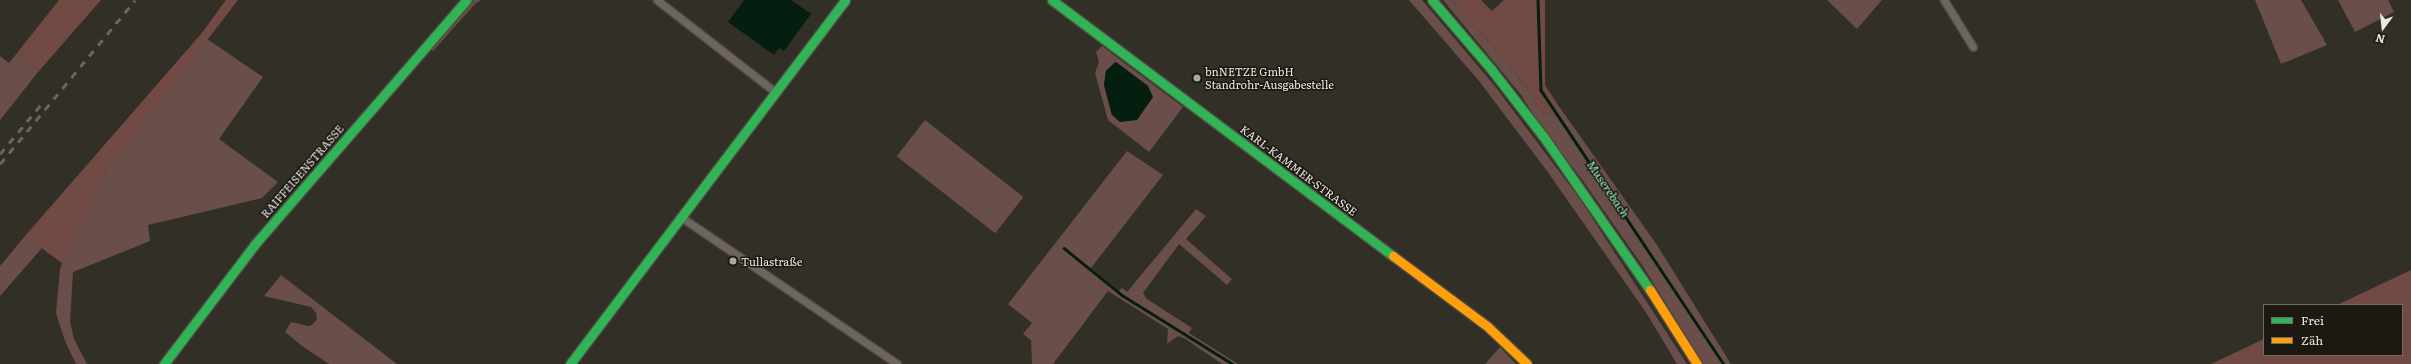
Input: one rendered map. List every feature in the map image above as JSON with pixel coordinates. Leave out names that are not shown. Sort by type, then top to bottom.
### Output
[{"type":"street","name":"RAIFFEISENSTRASSE","points":[[164,364],[255,244],[466,0]]},
{"type":"street","points":[[657,0],[775,92]]},
{"type":"street","points":[[570,364],[845,0]]},
{"type":"street","name":"KARL-KAMMER-STRASSE","points":[[1052,0],[1487,326],[1527,364]]},
{"type":"street","points":[[1432,0],[1491,69],[1543,136],[1661,306],[1696,364]]},
{"type":"street","points":[[1944,0],[1973,47]]},
{"type":"street","points":[[681,218],[897,364]]},
{"type":"shaded area","points":[[59,0],[101,0],[39,71],[17,53]]},
{"type":"shaded area","points":[[226,0],[238,0],[103,176],[62,263],[25,236],[201,34]]},
{"type":"shaded area","points":[[473,0],[481,0],[475,4],[433,51],[430,49]]},
{"type":"shaded area","points":[[744,0],[791,0],[811,14],[784,51],[779,48],[774,55],[728,22]]},
{"type":"shaded area","points":[[1409,0],[1422,0],[1494,85],[1580,199],[1687,364],[1677,364],[1645,311],[1547,171],[1479,81]]},
{"type":"shaded area","points":[[1443,0],[1451,0],[1507,62],[1545,115],[1558,105],[1657,245],[1731,364],[1703,364],[1644,268],[1583,181],[1538,122],[1521,95]]},
{"type":"shaded area","points":[[1451,0],[1481,0],[1492,11],[1504,0],[1545,0],[1545,85],[1558,105],[1545,115],[1507,62]]},
{"type":"shaded area","points":[[1827,0],[1882,0],[1857,29]]},
{"type":"shaded area","points":[[2255,0],[2301,0],[2327,45],[2281,64]]},
{"type":"shaded area","points":[[2338,0],[2388,0],[2394,12],[2355,32]]},
{"type":"shaded area","points":[[207,39],[263,77],[219,139],[278,182],[262,198],[148,225],[150,241],[73,272],[70,322],[74,339],[87,364],[76,364],[65,341],[56,313],[60,269],[67,249],[103,176]]},
{"type":"shaded area","points":[[1102,46],[1183,107],[1149,152],[1108,120],[1095,73],[1099,62],[1096,52]],"holes":[[[1115,62],[1148,86],[1112,115],[1104,85],[1106,71]]]},
{"type":"shaded area","points":[[17,53],[39,71],[0,120],[0,56],[9,63]]},
{"type":"shaded area","points":[[1116,62],[1148,86],[1153,97],[1137,120],[1120,122],[1112,115],[1104,85],[1106,71]]},
{"type":"shaded area","points":[[925,120],[1024,197],[995,233],[897,156]]},
{"type":"shaded area","points":[[1127,151],[1163,175],[1091,268],[1119,291],[1122,288],[1127,292],[1196,209],[1206,216],[1186,239],[1232,279],[1227,285],[1179,244],[1143,293],[1147,299],[1192,328],[1189,333],[1238,364],[1222,364],[1184,338],[1178,336],[1167,344],[1168,329],[1108,291],[1053,364],[1032,364],[1031,340],[1023,334],[1032,323],[1008,304]]},
{"type":"shaded area","points":[[25,236],[42,248],[0,296],[0,266]]},
{"type":"shaded area","points":[[2411,270],[2411,364],[2211,364],[2263,339],[2263,356],[2403,356],[2403,304],[2339,304]]},
{"type":"shaded area","points":[[281,275],[397,364],[329,364],[302,346],[285,332],[291,322],[308,326],[312,325],[317,319],[316,313],[311,307],[264,296]]},
{"type":"shaded area","points":[[1500,347],[1516,364],[1485,364]]},
{"type":"waterway","name":"Muserebach","points":[[1538,0],[1541,90],[1724,364]]},
{"type":"waterway","points":[[1064,248],[1122,295],[1233,364]]},
{"type":"railway","points":[[0,164],[135,0]]},
{"type":"railway","points":[[0,154],[43,102]]},
{"type":"traffic: fast","points":[[164,364],[255,244],[466,0]]},
{"type":"traffic: fast","points":[[570,364],[845,0]]},
{"type":"traffic: fast","points":[[1052,0],[1393,256]]},
{"type":"traffic: fast","points":[[1432,0],[1491,69],[1543,136],[1650,290]]},
{"type":"traffic: slow","points":[[1393,256],[1487,326],[1527,364]]},
{"type":"traffic: slow","points":[[1650,290],[1697,364]]},
{"type":"place","name":"bnNETZE GmbH Standrohr-Ausgabestelle","points":[[1197,78]]},
{"type":"place","name":"Tullastraße","points":[[733,261]]}]
